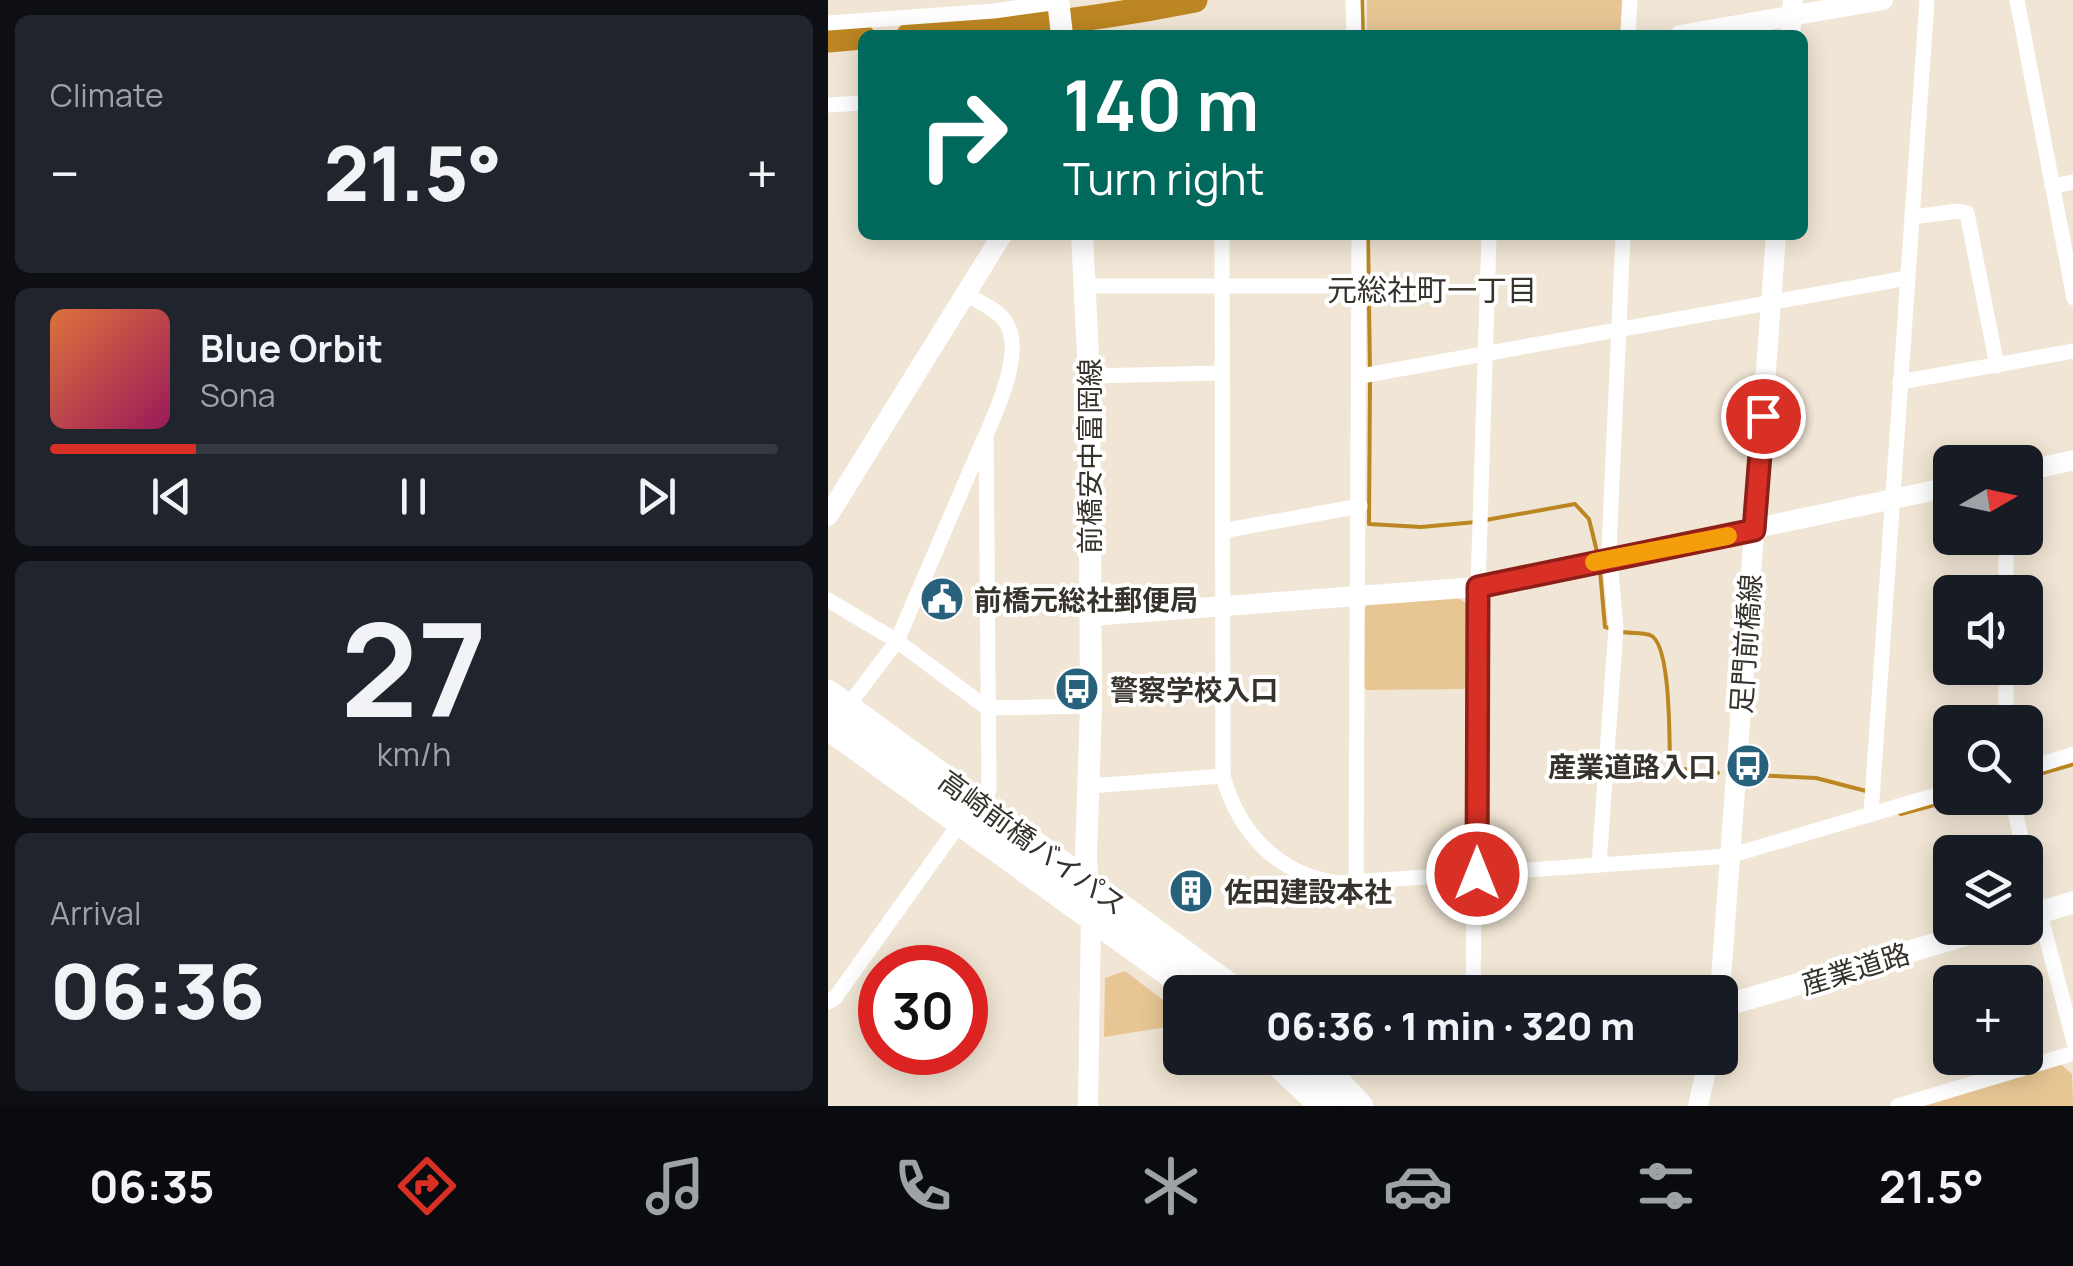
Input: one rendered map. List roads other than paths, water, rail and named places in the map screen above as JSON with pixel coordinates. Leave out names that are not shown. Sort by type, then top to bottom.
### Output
[{"type":"highway","name":"高崎前橋バイパス","points":[[832,717],[982,805],[1213,975]]},
{"type":"highway","name":"高崎前橋バイパス","points":[[832,717],[960,823],[1172,975]]},
{"type":"highway","points":[[1299,1075],[1324,1106]]},
{"type":"highway","points":[[1330,1075],[1360,1106]]},
{"type":"main road","points":[[1059,3],[1062,30]]},
{"type":"main road","name":"前橋安中富岡線","points":[[1082,240],[1089,376],[1090,918]]},
{"type":"main road","points":[[2043,911],[2074,902]]},
{"type":"main road","name":"産業道路","points":[[1738,1002],[1933,945]]},
{"type":"street","points":[[1353,0],[1354,30]]},
{"type":"street","points":[[1628,30],[1630,0]]},
{"type":"street","points":[[1713,30],[1884,0]]},
{"type":"street","points":[[1871,814],[1927,0]]},
{"type":"street","points":[[2017,0],[2074,298]]},
{"type":"street","points":[[828,23],[1059,3]]},
{"type":"street","points":[[828,105],[858,103]]},
{"type":"street","points":[[2052,186],[2074,182]]},
{"type":"street","points":[[1912,217],[1966,213],[1997,366]]},
{"type":"street","points":[[828,516],[999,240]]},
{"type":"street","points":[[1222,240],[1224,776],[1241,820],[1275,859],[1292,870],[1324,881],[1356,881],[1729,856],[1933,796]]},
{"type":"street","points":[[1356,881],[1359,240]]},
{"type":"street","points":[[1474,975],[1478,587],[1488,240]]},
{"type":"street","points":[[1599,864],[1616,623],[1609,559],[1623,240]]},
{"type":"street","name":"足門前橋線","points":[[1721,975],[1776,240]]},
{"type":"street","points":[[1360,376],[1907,278]]},
{"type":"street","points":[[1087,286],[1360,286]]},
{"type":"street","points":[[832,717],[897,641],[1002,399],[1012,344],[1005,321],[966,294]]},
{"type":"street","points":[[1900,382],[2074,351]]},
{"type":"street","points":[[1089,376],[1220,372]]},
{"type":"street","points":[[982,805],[989,790],[986,435]]},
{"type":"street","points":[[2043,467],[2074,460]]},
{"type":"street","points":[[1091,616],[1478,587],[1933,491]]},
{"type":"street","points":[[1222,530],[1360,506]]},
{"type":"street","points":[[828,600],[897,641],[987,708],[1091,706]]},
{"type":"street","points":[[2043,764],[2074,754]]},
{"type":"street","points":[[1090,786],[1224,776]]},
{"type":"street","points":[[828,1002],[836,998],[960,823]]},
{"type":"street","points":[[1088,1106],[1090,918]]},
{"type":"street","points":[[2041,945],[2074,1042]]},
{"type":"street","points":[[1898,1106],[2074,1053]]},
{"type":"street","points":[[1698,1106],[1704,1075]]},
{"type":"waterway","points":[[981,30],[1053,23],[1195,0]]},
{"type":"waterway","points":[[1362,0],[1363,30]]},
{"type":"waterway","points":[[828,40],[858,37]]},
{"type":"waterway","points":[[1368,240],[1370,372]]},
{"type":"waterway","points":[[1370,381],[1369,524],[1421,527],[1476,522]]},
{"type":"waterway","points":[[1486,520],[1575,504],[1589,519],[1598,556]]},
{"type":"waterway","points":[[1600,571],[1605,627],[1609,628]]},
{"type":"waterway","points":[[1618,631],[1650,635],[1657,642],[1665,672],[1670,759],[1674,768],[1718,773]]},
{"type":"waterway","points":[[2043,773],[2074,764]]},
{"type":"waterway","points":[[1753,775],[1816,778],[1870,792]]},
{"type":"waterway","points":[[1898,812],[1933,805]]},
{"type":"place","name":"前橋元総社郵便局","points":[[942,599]]},
{"type":"place","name":"警察学校入口","points":[[1077,689]]},
{"type":"place","name":"産業道路入口","points":[[1748,766]]},
{"type":"place","name":"佐田建設本社","points":[[1191,891]]},
{"type":"district","name":"元総社町一丁目","points":[[1432,289]]}]
